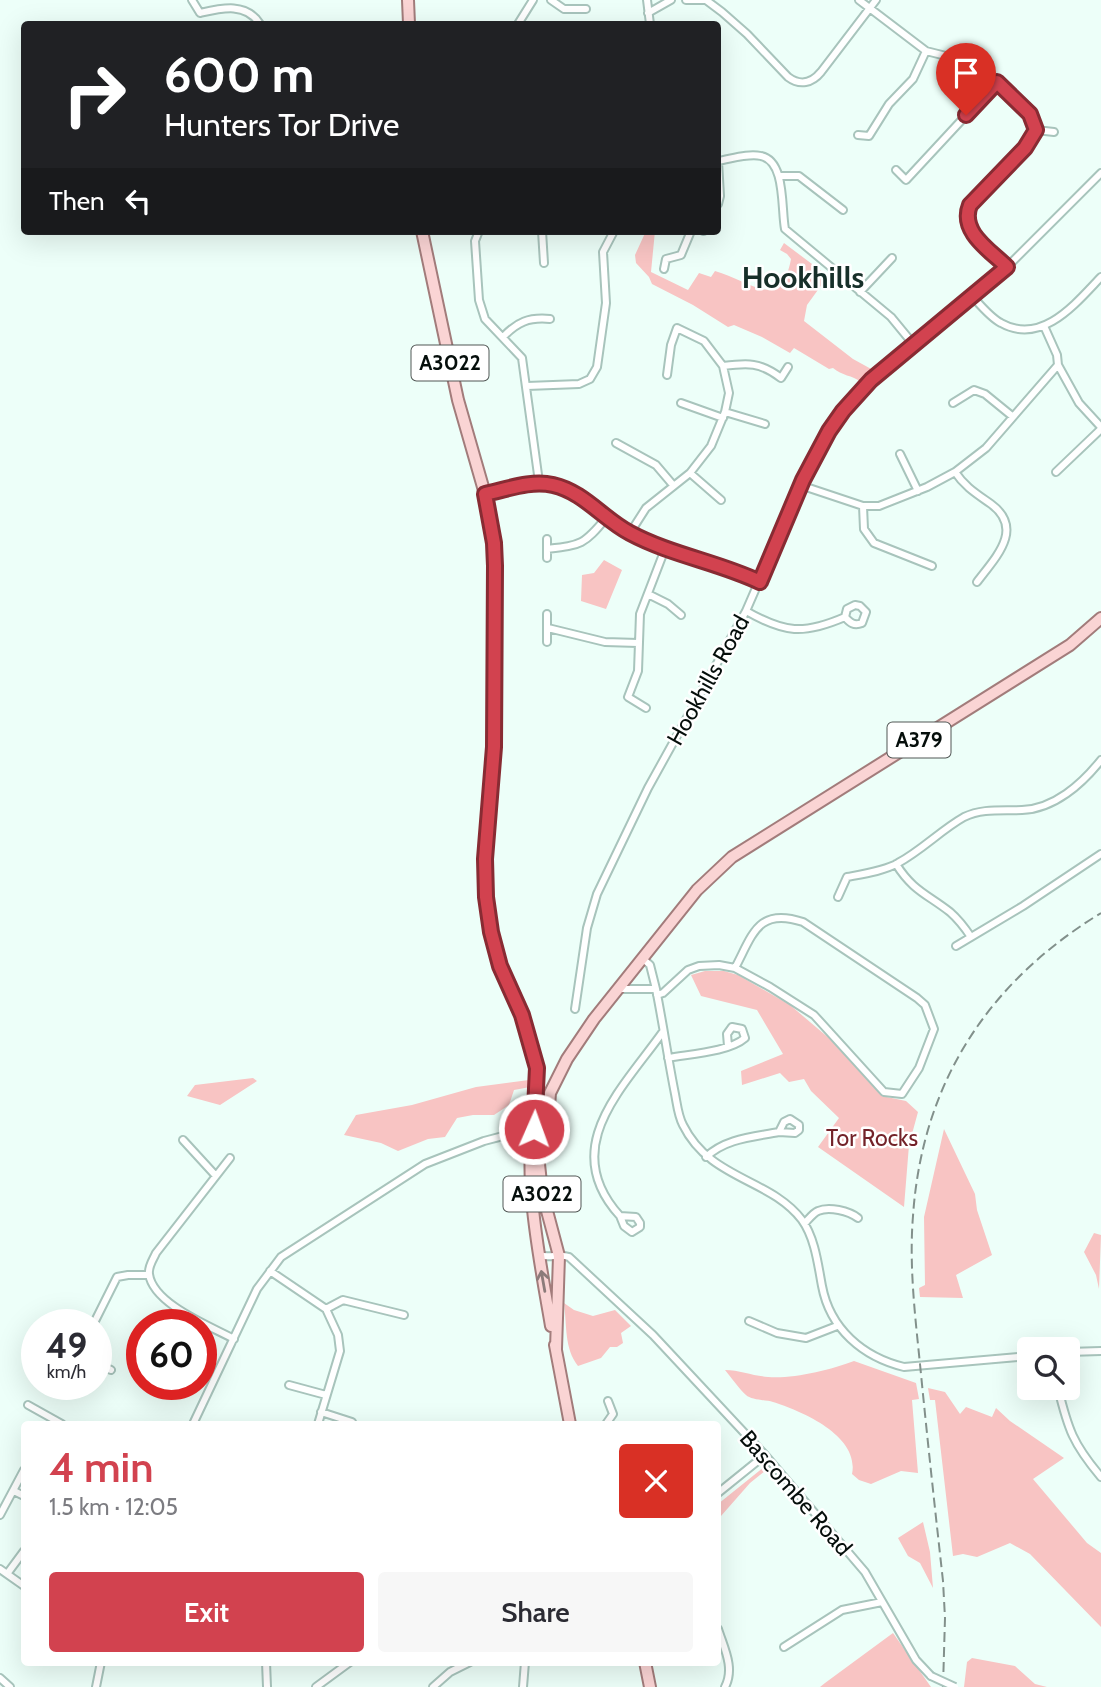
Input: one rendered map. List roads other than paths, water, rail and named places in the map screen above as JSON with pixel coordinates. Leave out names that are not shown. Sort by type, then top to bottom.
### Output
[{"type":"main road","points":[[408,0],[409,21]]},
{"type":"main road","name":"A3022","points":[[423,235],[458,400],[485,494],[494,543],[494,747],[485,859],[486,897],[500,966],[522,1015],[537,1068],[537,1128],[542,1192],[559,1256],[556,1349]]},
{"type":"main road","name":"A379","points":[[552,1087],[576,1043],[642,958],[697,890],[732,857],[1070,645],[1101,618]]},
{"type":"main road","points":[[537,1068],[552,1087],[537,1128]]},
{"type":"main road","name":"A3022","points":[[537,1128],[531,1167],[539,1255],[569,1421]]},
{"type":"main road","points":[[646,1666],[650,1687]]},
{"type":"street","points":[[192,0],[200,13],[225,7],[244,9],[259,21]]},
{"type":"street","points":[[520,21],[533,0]]},
{"type":"street","points":[[551,0],[564,9],[586,9]]},
{"type":"street","points":[[647,0],[649,21]]},
{"type":"street","points":[[648,13],[671,0]]},
{"type":"street","points":[[686,0],[706,0],[747,34],[788,77],[795,82],[804,83],[817,78],[876,0]]},
{"type":"street","points":[[859,0],[926,51],[974,63],[1030,114],[1036,130]]},
{"type":"street","points":[[858,135],[872,139],[889,104],[913,79],[926,51]]},
{"type":"street","points":[[906,180],[997,82]]},
{"type":"street","points":[[1036,130],[1054,132]]},
{"type":"street","points":[[1007,267],[970,231],[967,211],[1025,148],[1036,130]]},
{"type":"street","points":[[721,161],[760,155],[773,163],[780,176],[785,229],[891,317],[914,345]]},
{"type":"street","points":[[896,170],[912,186]]},
{"type":"street","name":"Hookhills Road","points":[[575,1009],[587,928],[597,894],[648,788],[746,611],[800,485],[829,431],[867,384],[1007,267],[1101,173]]},
{"type":"street","points":[[780,176],[799,176],[843,210]]},
{"type":"street","points":[[477,235],[475,241],[479,300],[485,319],[522,358],[539,482]]},
{"type":"street","points":[[542,235],[544,263]]},
{"type":"street","points":[[527,386],[579,384],[587,382],[595,372],[606,303],[604,252],[612,235]]},
{"type":"street","points":[[664,269],[666,259],[681,255],[689,235]]},
{"type":"street","points":[[860,292],[892,258]]},
{"type":"street","points":[[973,297],[1000,323],[1020,329],[1044,326],[1073,307],[1101,277]]},
{"type":"street","points":[[503,337],[523,321],[550,319]]},
{"type":"street","points":[[1044,326],[1057,355],[1058,365],[1079,403],[1101,428],[1056,472]]},
{"type":"street","points":[[630,533],[646,508],[690,473],[711,446],[724,415],[729,393],[723,366],[704,341],[677,328],[671,345],[667,375]]},
{"type":"street","points":[[723,366],[748,362],[769,369],[781,378],[788,367]]},
{"type":"street","points":[[800,485],[863,506],[878,506],[918,491],[955,472],[986,448],[1058,365]]},
{"type":"street","points":[[953,403],[974,390],[985,394],[1012,416]]},
{"type":"street","points":[[681,403],[765,424]]},
{"type":"street","points":[[625,446],[630,437]]},
{"type":"street","points":[[617,443],[656,465],[673,485]]},
{"type":"street","points":[[900,454],[918,491]]},
{"type":"street","points":[[955,472],[963,484],[1000,512],[1007,528],[1007,539],[977,582]]},
{"type":"street","points":[[690,473],[721,500]]},
{"type":"street","points":[[485,494],[539,482],[572,491],[630,533],[665,549],[735,570],[760,582]]},
{"type":"street","points":[[863,506],[864,528],[874,543],[932,566]]},
{"type":"street","points":[[547,549],[578,546],[594,533],[606,518]]},
{"type":"street","points":[[547,539],[547,558]]},
{"type":"street","points":[[628,697],[638,671],[640,614],[665,549]]},
{"type":"street","points":[[648,594],[668,604],[681,615]]},
{"type":"street","points":[[746,611],[784,629],[812,629],[845,617]]},
{"type":"street","points":[[547,614],[547,642]]},
{"type":"street","points":[[548,628],[605,642],[638,643]]},
{"type":"street","points":[[621,693],[646,708]]},
{"type":"street","points":[[838,897],[847,877],[896,864],[965,817],[979,811],[1035,808],[1050,803],[1068,793],[1090,774],[1101,760]]},
{"type":"street","points":[[956,946],[1023,906],[1101,854]]},
{"type":"street","points":[[896,864],[912,885],[948,910],[971,937]]},
{"type":"street","points":[[619,989],[663,993],[688,970],[699,966],[719,965],[735,968],[814,1015],[884,1092],[902,1094],[919,1068],[934,1029],[925,1005],[803,922],[787,917],[772,918],[757,925],[735,968]]},
{"type":"street","points":[[642,958],[650,965],[657,992],[662,1033],[682,1124],[706,1157],[731,1174],[783,1200],[804,1223],[815,1254],[825,1302],[837,1326],[858,1346],[890,1364],[904,1367],[1017,1357]]},
{"type":"street","points":[[620,1216],[610,1205],[599,1179],[595,1161],[598,1127],[611,1100],[662,1033]]},
{"type":"street","points":[[668,1058],[728,1046]]},
{"type":"street","points":[[194,1421],[257,1289],[281,1257],[425,1164],[484,1141],[537,1128]]},
{"type":"street","points":[[706,1157],[715,1149],[738,1139],[779,1132]]},
{"type":"street","points":[[183,1140],[216,1176]]},
{"type":"street","points":[[230,1158],[156,1253],[149,1276],[166,1301],[234,1339]]},
{"type":"street","points":[[804,1223],[818,1211],[851,1213],[858,1218]]},
{"type":"street","points":[[539,1255],[559,1256]]},
{"type":"street","name":"Bascombe Road","points":[[559,1256],[569,1257],[653,1335],[765,1455],[865,1572],[916,1660],[931,1676],[955,1687]]},
{"type":"street","points":[[270,1271],[326,1309],[334,1324],[340,1351],[319,1421]]},
{"type":"street","points":[[101,1309],[117,1277],[149,1276]]},
{"type":"street","points":[[326,1309],[344,1300],[404,1315]]},
{"type":"street","points":[[749,1321],[777,1333],[806,1338],[837,1326]]},
{"type":"street","points":[[1080,1352],[1101,1351]]},
{"type":"street","points":[[289,1385],[326,1395]]},
{"type":"street","points":[[1061,1400],[1069,1432],[1101,1477]]},
{"type":"street","points":[[608,1401],[613,1414],[608,1421]]},
{"type":"street","points":[[27,1405],[56,1421]]},
{"type":"street","points":[[321,1412],[349,1421]]},
{"type":"street","points":[[721,1491],[765,1455]]},
{"type":"street","points":[[0,1515],[21,1477]]},
{"type":"street","points":[[15,1491],[21,1494]]},
{"type":"street","points":[[7,1574],[21,1555]]},
{"type":"street","points":[[0,1569],[21,1584]]},
{"type":"street","points":[[784,1647],[842,1610],[882,1602]]},
{"type":"street","points":[[721,1638],[730,1673],[725,1687]]},
{"type":"street","points":[[96,1687],[100,1666]]},
{"type":"street","points":[[266,1666],[267,1687]]},
{"type":"street","points":[[316,1687],[345,1666]]},
{"type":"street","points":[[433,1687],[450,1672],[462,1666]]},
{"type":"street","points":[[523,1687],[524,1666]]},
{"type":"street","points":[[0,1678],[10,1687]]},
{"type":"railway","points":[[943,1687],[943,1581],[912,1271],[913,1216],[919,1168],[930,1122],[947,1080],[968,1040],[994,1004],[1025,971],[1061,940],[1101,913]]},
{"type":"district","name":"Hookhills","points":[[803,278]]},
{"type":"park label","name":"Tor Rocks","points":[[872,1138]]}]
